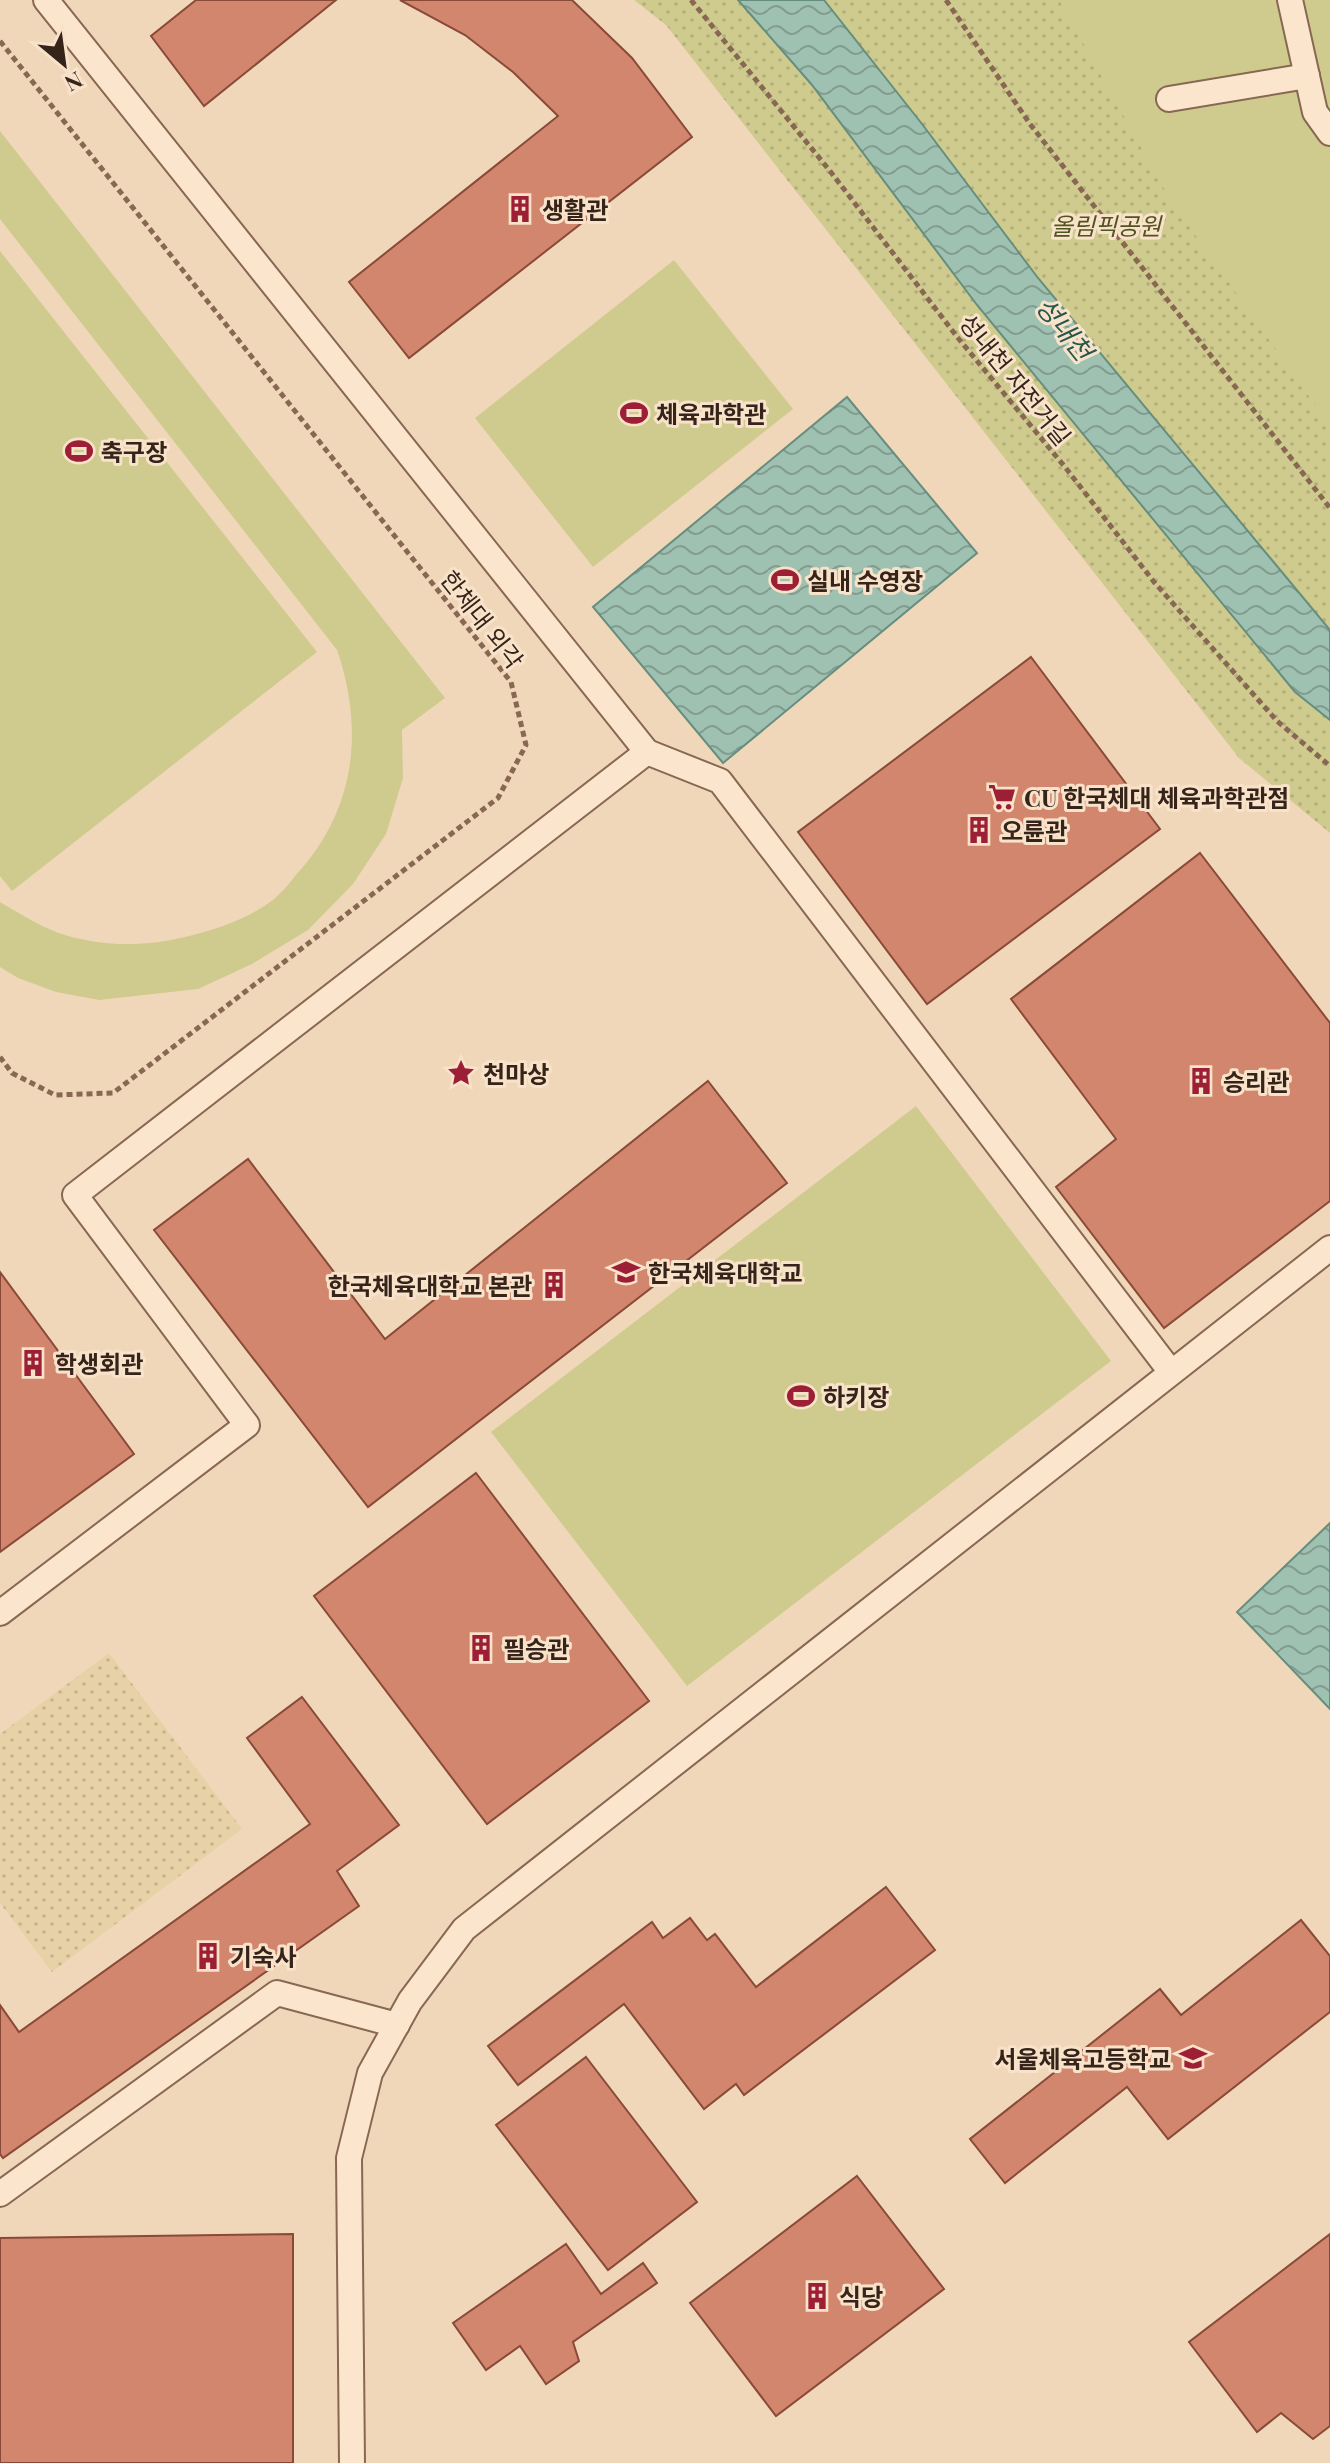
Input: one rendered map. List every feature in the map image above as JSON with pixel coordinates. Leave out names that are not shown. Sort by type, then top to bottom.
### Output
[{"type":"lane","points":[[46,0],[647,752],[720,781],[1171,1372]]},
{"type":"lane","points":[[1290,0],[1315,112],[1330,133]]},
{"type":"lane","points":[[1169,99],[1307,76]]},
{"type":"lane","points":[[0,1613],[247,1425],[75,1195],[647,752]]},
{"type":"lane","points":[[352,2463],[349,2158],[370,2073],[410,2001],[464,1929],[1330,1248]]},
{"type":"lane","points":[[0,2194],[277,1993],[397,2025]]},
{"type":"path","name":"성내천 자전거길","points":[[691,0],[1154,582],[1277,721],[1330,766]]},
{"type":"path","points":[[946,0],[1030,124],[1330,508]]},
{"type":"path","name":"한체대 외각","points":[[0,41],[511,682],[526,745],[498,798],[113,1093],[55,1095],[12,1073],[0,1057]]},
{"type":"shaded area","points":[[109,1653],[242,1829],[52,1972],[0,1903],[0,1734]]},
{"type":"green space","name":"올림픽공원","points":[[634,0],[1330,0],[1330,833],[1239,758],[666,25]]},
{"type":"green space","points":[[1059,0],[1330,0],[1330,423],[1169,198]]},
{"type":"green space","points":[[0,131],[445,698],[402,730],[403,778],[386,834],[353,884],[308,930],[252,964],[198,989],[99,1000],[56,992],[18,978],[0,967],[0,902],[59,933],[90,941],[122,944],[154,943],[197,934],[265,906],[283,891],[315,851],[331,825],[342,798],[352,740],[346,680],[337,650],[0,219]]},
{"type":"green space","name":"축구장","points":[[0,251],[317,652],[12,891],[0,876]]},
{"type":"green space","name":"체육과학관","points":[[674,260],[793,409],[593,567],[475,418]]},
{"type":"green space","name":"하키장","points":[[916,1106],[1111,1361],[687,1686],[491,1432]]},
{"type":"water","name":"성내천","points":[[738,0],[824,0],[1038,278],[1330,630],[1330,720],[1295,692],[977,305],[812,85]]},
{"type":"water","name":"실내 수영장","points":[[847,397],[977,553],[723,763],[593,607]]},
{"type":"water","points":[[1330,1523],[1330,1709],[1237,1612]]},
{"type":"building","points":[[196,0],[336,0],[204,106],[151,36]]},
{"type":"building","name":"생활관","points":[[400,0],[572,0],[632,58],[692,137],[409,358],[349,282],[558,116],[513,72],[465,35]]},
{"type":"building","name":"오륜관","points":[[1031,657],[1160,829],[927,1004],[798,832]]},
{"type":"building","name":"승리관","points":[[1200,853],[1330,1023],[1330,1201],[1164,1328],[1056,1187],[1116,1139],[1011,999]]},
{"type":"building","name":"한국체육대학교 본관","points":[[708,1081],[787,1183],[368,1507],[154,1230],[248,1159],[385,1339]]},
{"type":"building","name":"학생회관","points":[[0,1272],[134,1454],[0,1552]]},
{"type":"building","name":"필승관","points":[[476,1473],[649,1701],[487,1824],[314,1596]]},
{"type":"building","name":"기숙사","points":[[302,1697],[399,1825],[337,1871],[359,1906],[3,2158],[0,2154],[0,2005],[19,2032],[310,1824],[247,1738]]},
{"type":"building","points":[[886,1887],[935,1950],[744,2095],[736,2084],[704,2109],[624,2004],[518,2085],[488,2046],[652,1922],[663,1938],[690,1918],[707,1940],[715,1934],[756,1987]]},
{"type":"building","name":"서울체육고등학교","points":[[1301,1920],[1330,1956],[1330,2012],[1168,2139],[1127,2087],[1005,2183],[970,2139],[1160,1989],[1181,2015]]},
{"type":"building","points":[[586,2057],[697,2202],[608,2270],[496,2125]]},
{"type":"building","name":"식당","points":[[857,2176],[944,2289],[776,2416],[690,2303]]},
{"type":"building","points":[[293,2234],[293,2463],[0,2463],[0,2238]]},
{"type":"building","points":[[1330,2234],[1330,2426],[1313,2439],[1281,2413],[1257,2432],[1189,2342]]},
{"type":"building","points":[[566,2244],[601,2294],[643,2263],[657,2283],[573,2342],[579,2361],[546,2384],[520,2346],[486,2370],[453,2323]]},
{"type":"place","name":"생활관","points":[[520,209]]},
{"type":"place","name":"체육과학관","points":[[634,413]]},
{"type":"place","name":"축구장","points":[[79,451]]},
{"type":"place","name":"실내 수영장","points":[[785,580]]},
{"type":"place","name":"CU 한국체대 체육과학관점","points":[[1002,797]]},
{"type":"place","name":"오륜관","points":[[979,830]]},
{"type":"place","name":"천마상","points":[[461,1073]]},
{"type":"place","name":"승리관","points":[[1201,1081]]},
{"type":"place","name":"한국체육대학교","points":[[626,1272]]},
{"type":"place","name":"한국체육대학교 본관","points":[[554,1285]]},
{"type":"place","name":"학생회관","points":[[33,1363]]},
{"type":"place","name":"하키장","points":[[801,1396]]},
{"type":"place","name":"필승관","points":[[481,1648]]},
{"type":"place","name":"기숙사","points":[[208,1956]]},
{"type":"place","name":"서울체육고등학교","points":[[1193,2058]]},
{"type":"place","name":"식당","points":[[817,2296]]}]
